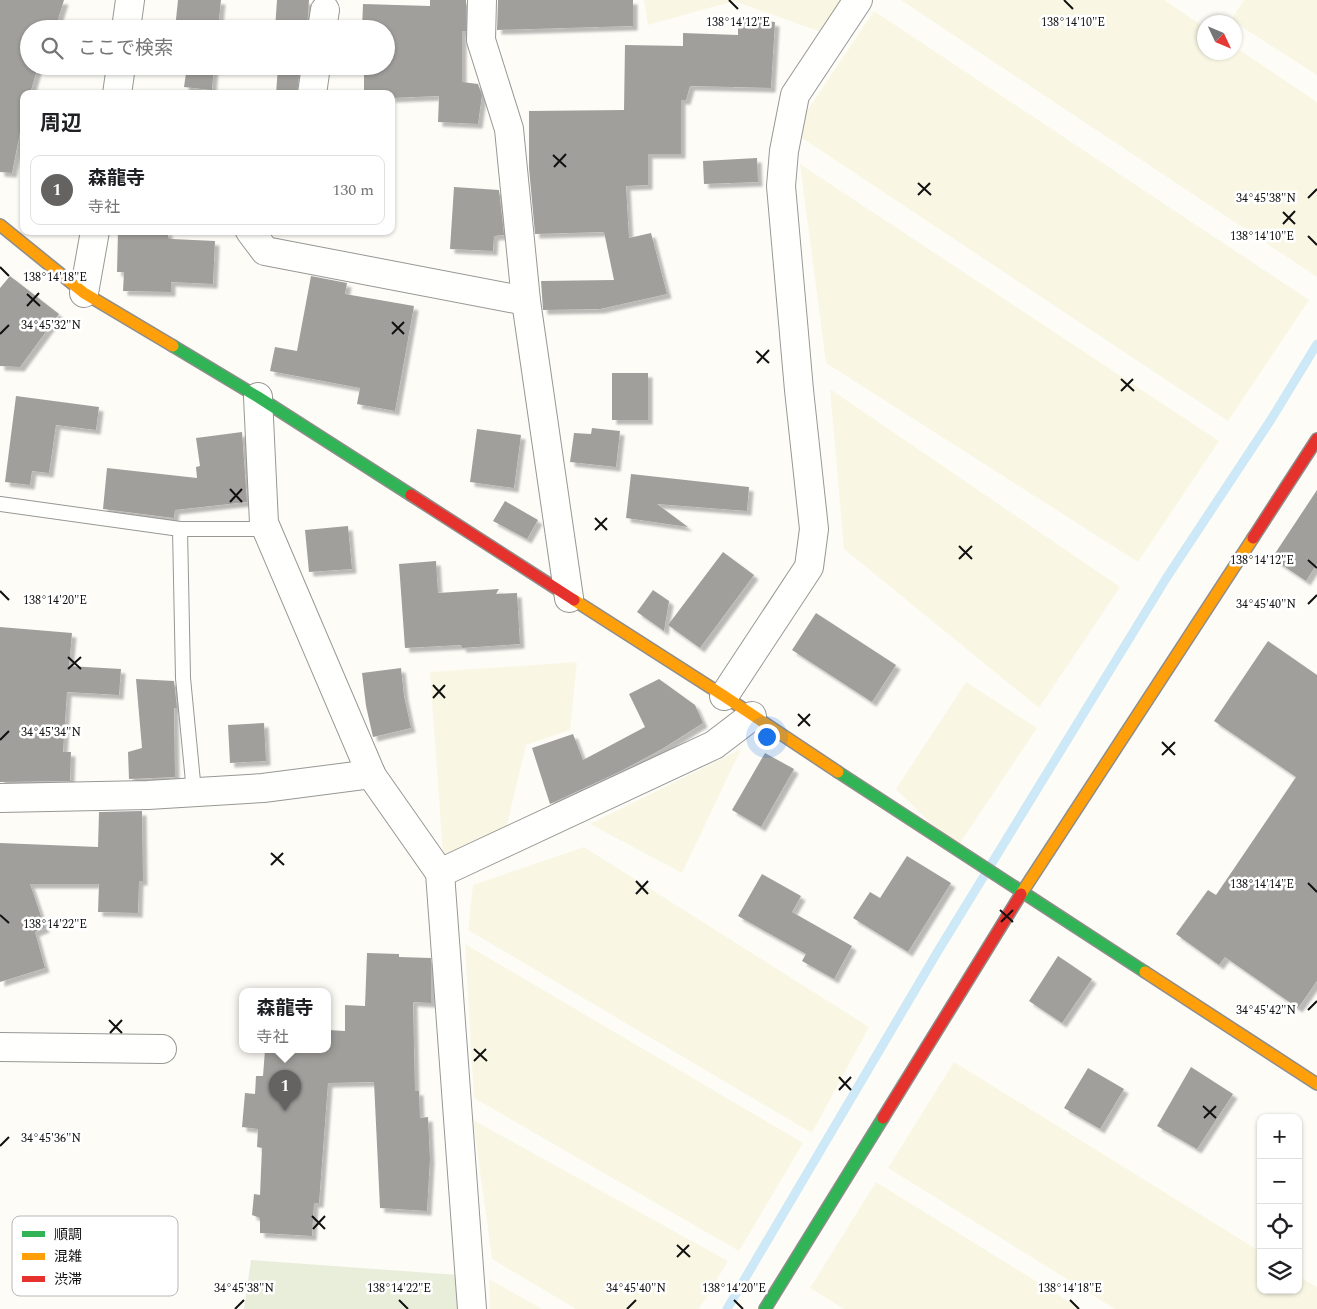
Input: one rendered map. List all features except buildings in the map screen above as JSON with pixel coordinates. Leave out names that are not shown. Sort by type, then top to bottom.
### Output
[{"type":"street","points":[[127,20],[130,0]]},
{"type":"street","points":[[482,0],[482,40],[510,129],[526,301],[570,598]]},
{"type":"street","points":[[724,696],[809,567],[814,530],[799,390],[781,186],[784,151],[795,94],[858,0]]},
{"type":"street","points":[[118,90],[120,75]]},
{"type":"street","points":[[313,90],[315,75]]},
{"type":"street","points":[[0,225],[84,294],[258,397],[724,696],[1005,882],[1317,1084]]},
{"type":"street","points":[[84,294],[94,235]]},
{"type":"street","points":[[253,235],[265,251],[526,301]]},
{"type":"street","points":[[258,397],[264,523],[371,774],[440,873],[472,1309]]},
{"type":"street","points":[[765,1309],[1022,892],[1317,439]]},
{"type":"street","points":[[440,873],[714,745],[752,716]]},
{"type":"street","points":[[0,798],[263,788],[371,774]]},
{"type":"street","points":[[0,1047],[162,1049]]},
{"type":"lane","points":[[0,504],[180,529],[267,530]]},
{"type":"lane","points":[[180,529],[183,678],[194,792]]},
{"type":"shaded area","points":[[644,0],[843,0],[821,32],[734,1],[648,25]]},
{"type":"shaded area","points":[[901,0],[1164,0],[1197,22],[1197,60],[1242,60],[1242,52],[1317,102],[1317,277]]},
{"type":"shaded area","points":[[1244,0],[1317,0],[1317,75],[1242,27],[1242,15],[1234,15]]},
{"type":"shaded area","points":[[874,11],[1309,300],[1228,421],[793,132]]},
{"type":"shaded area","points":[[800,164],[1219,441],[1138,562],[826,363]]},
{"type":"shaded area","points":[[830,389],[1120,587],[1039,708],[844,549]]},
{"type":"shaded area","points":[[577,662],[570,730],[526,745],[505,833],[443,854],[430,672]]},
{"type":"shaded area","points":[[966,682],[1037,728],[956,849],[896,789]]},
{"type":"shaded area","points":[[741,749],[682,873],[590,824]]},
{"type":"shaded area","points":[[584,847],[869,1027],[812,1133],[468,930],[473,885]]},
{"type":"shaded area","points":[[465,944],[803,1143],[739,1251],[474,1098]]},
{"type":"shaded area","points":[[954,1062],[1257,1250],[1257,1294],[1302,1294],[1302,1278],[1317,1287],[1317,1309],[1115,1309],[888,1168]]},
{"type":"shaded area","points":[[473,1120],[728,1261],[699,1309],[576,1309],[492,1259]]},
{"type":"shaded area","points":[[876,1182],[1081,1309],[844,1309],[810,1288]]},
{"type":"shaded area","points":[[489,1279],[542,1309],[490,1309]]},
{"type":"green space","points":[[251,1260],[458,1275],[462,1309],[244,1309]]},
{"type":"waterway","points":[[727,1309],[938,951],[1167,577],[1272,418],[1317,344]]},
{"type":"traffic: fast","points":[[173,346],[258,397],[411,495]]},
{"type":"traffic: fast","points":[[838,772],[1145,972]]},
{"type":"traffic: fast","points":[[765,1309],[883,1118]]},
{"type":"traffic: slow","points":[[0,225],[84,293],[173,346]]},
{"type":"traffic: slow","points":[[1021,894],[1253,538]]},
{"type":"traffic: slow","points":[[574,600],[838,772]]},
{"type":"traffic: slow","points":[[1145,972],[1317,1084]]},
{"type":"traffic: jam","points":[[1253,538],[1317,439]]},
{"type":"traffic: jam","points":[[411,495],[574,600]]},
{"type":"traffic: jam","points":[[883,1118],[1021,894]]},
{"type":"place","name":"森龍寺","points":[[285,1111]]}]
